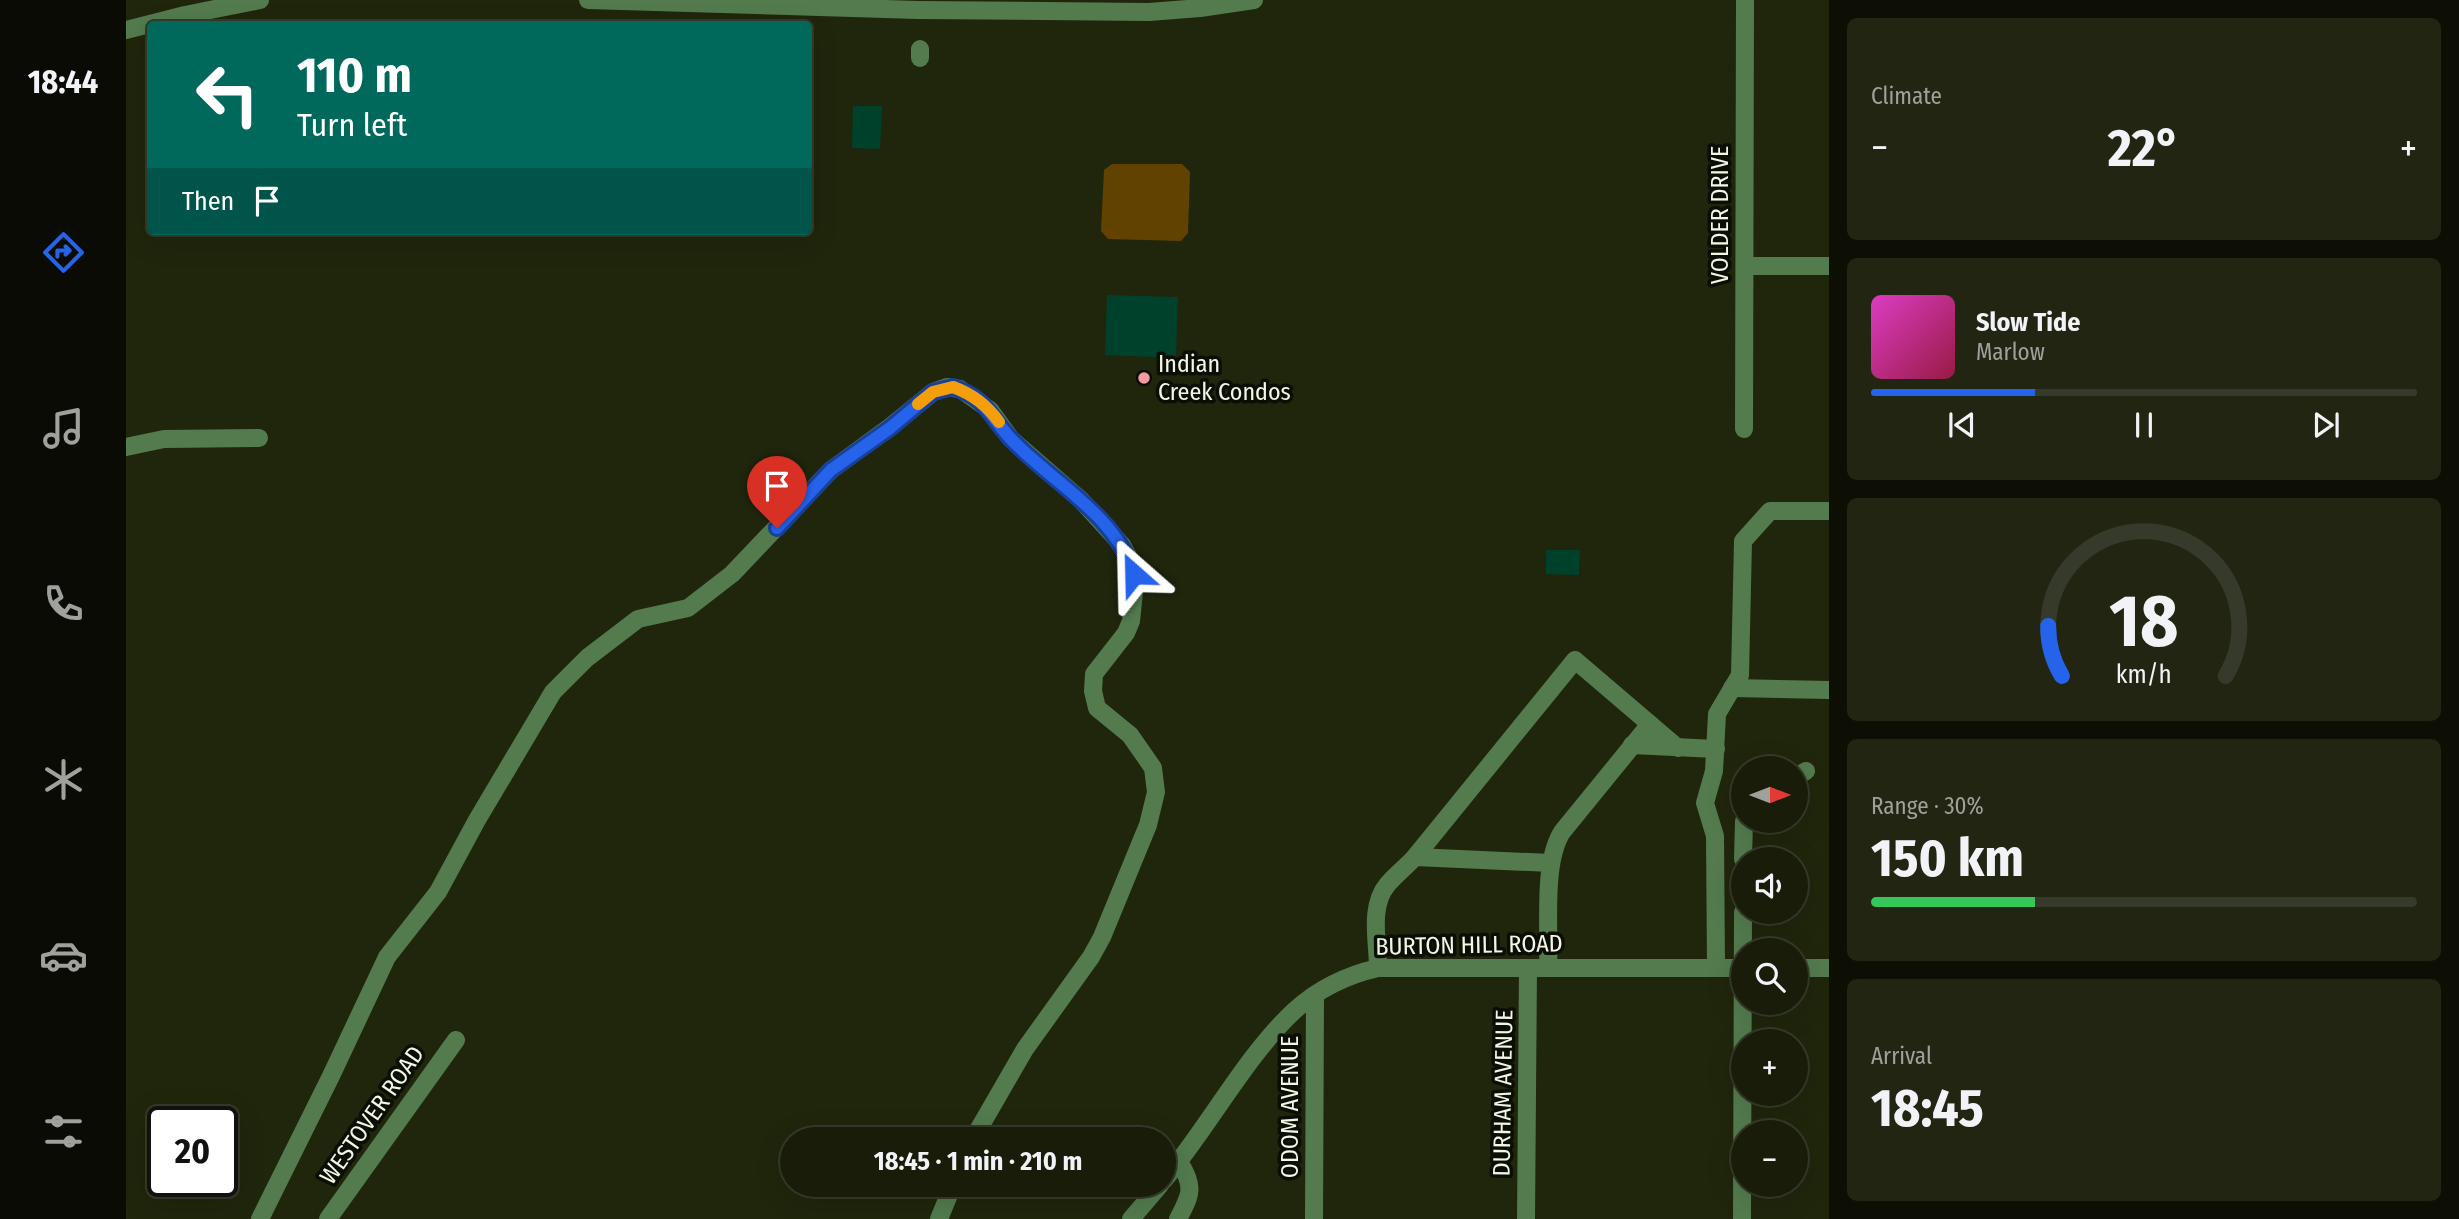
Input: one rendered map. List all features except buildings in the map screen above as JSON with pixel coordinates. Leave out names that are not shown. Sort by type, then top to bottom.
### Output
[{"type":"street","points":[[161,21],[260,0]]},
{"type":"street","points":[[588,0],[918,10],[1149,12],[1254,0]]},
{"type":"street","name":"VOLDER DRIVE","points":[[1744,429],[1745,0]]},
{"type":"street","points":[[126,30],[147,25]]},
{"type":"street","points":[[1745,266],[1829,267]]},
{"type":"street","points":[[260,1219],[387,957],[438,892],[477,820],[560,683],[587,658],[638,619],[695,604],[732,574],[831,470],[890,428],[933,392],[947,387],[960,389],[990,410],[1010,439],[1081,500],[1122,545],[1135,582],[1131,621],[1126,633],[1094,674],[1093,691],[1097,708],[1130,735],[1153,768],[1156,785],[1148,825],[1102,937],[1091,957],[1025,1049],[980,1127]]},
{"type":"street","points":[[126,447],[164,439],[259,438]]},
{"type":"street","points":[[1716,967],[1715,836],[1705,803],[1713,779],[1717,714],[1740,675],[1743,541],[1770,511],[1829,511]]},
{"type":"street","points":[[1378,968],[1376,910],[1385,887],[1415,857],[1575,660],[1678,748]]},
{"type":"street","points":[[1732,688],[1829,690]]},
{"type":"street","points":[[1548,968],[1550,863],[1553,850],[1562,832],[1650,723]]},
{"type":"street","points":[[1632,745],[1716,749]]},
{"type":"street","points":[[1415,857],[1550,863]]},
{"type":"street","name":"BURTON HILL ROAD","points":[[1176,1166],[1263,1046],[1294,1011],[1334,983],[1357,973],[1378,968],[1731,968]]},
{"type":"street","name":"DURHAM AVENUE","points":[[1526,1219],[1528,968]]},
{"type":"street","points":[[1808,968],[1829,968]]},
{"type":"street","name":"ODOM AVENUE","points":[[1314,1219],[1315,995]]},
{"type":"street","points":[[1742,1219],[1743,1015]]},
{"type":"street","name":"WESTOVER ROAD","points":[[328,1219],[456,1040]]},
{"type":"street","points":[[1178,1219],[1190,1198],[1190,1177],[1180,1162]]},
{"type":"street","points":[[939,1219],[948,1197]]},
{"type":"street","points":[[1131,1219],[1150,1197]]},
{"type":"shaded area","points":[[853,106],[882,106],[880,149],[852,148]]},
{"type":"shaded area","points":[[1112,164],[1182,164],[1190,172],[1188,233],[1181,241],[1108,239],[1101,231],[1104,170]]},
{"type":"shaded area","points":[[1107,295],[1178,297],[1176,358],[1105,355]]},
{"type":"shaded area","points":[[1546,550],[1580,550],[1579,575],[1546,574]]},
{"type":"slow traffic","points":[[918,404],[933,392],[953,387],[975,398],[990,410],[999,422]]},
{"type":"place","name":"Indian Creek Condos","points":[[1144,378]]},
{"type":"route","points":[[777,528],[831,470],[890,428],[933,392],[953,387],[975,398],[990,410],[1010,439],[1081,500],[1122,545],[1134,574]]}]
